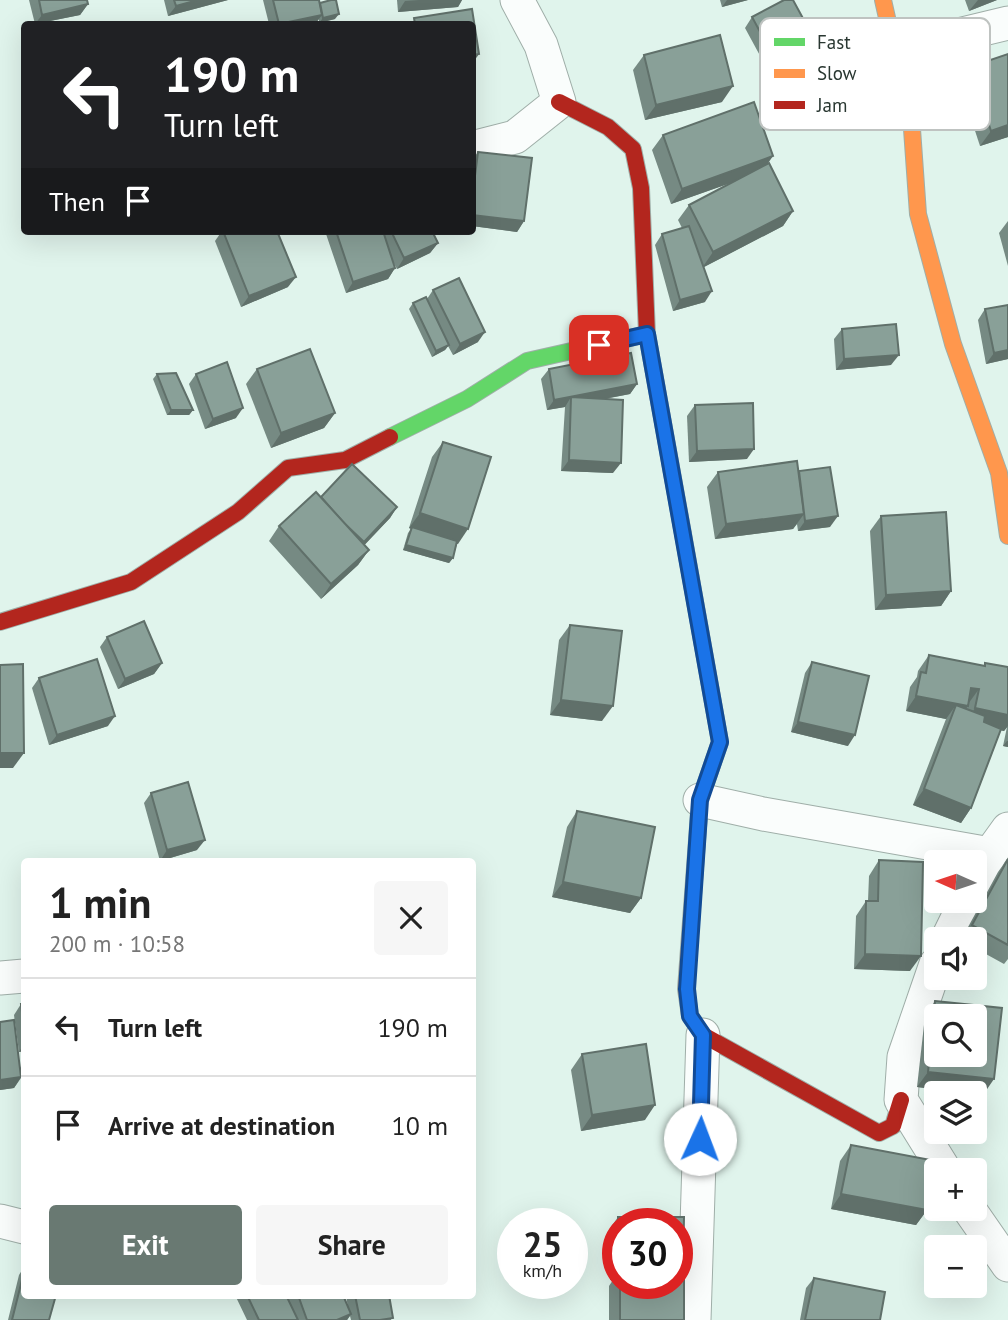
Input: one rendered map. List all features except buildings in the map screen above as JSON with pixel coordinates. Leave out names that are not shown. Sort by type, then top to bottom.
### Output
[{"type":"street","points":[[517,0],[541,45],[559,102],[608,127],[633,149],[641,188],[647,334],[720,742],[700,800],[687,989],[690,1016],[703,1035],[879,1133],[893,1126],[901,1100],[904,1057],[927,990]]},
{"type":"street","points":[[883,0],[888,18]]},
{"type":"street","points":[[990,27],[1008,23]]},
{"type":"street","points":[[476,147],[515,136],[559,102]]},
{"type":"street","points":[[912,130],[918,214],[953,344],[999,473],[1008,536]]},
{"type":"street","points":[[0,622],[131,582],[238,512],[288,468],[345,460],[467,399],[527,361],[647,334]]},
{"type":"street","points":[[700,800],[763,814],[999,842],[987,863]]},
{"type":"street","points":[[0,978],[21,976]]},
{"type":"street","points":[[694,1320],[703,1035]]},
{"type":"street","points":[[901,1100],[937,1158]]},
{"type":"street","points":[[0,1221],[21,1226]]},
{"type":"street","points":[[977,1221],[1008,1265]]},
{"type":"traffic: fast","points":[[390,437],[467,399],[527,361],[647,334]]},
{"type":"traffic: slow","points":[[883,0],[887,18]]},
{"type":"traffic: slow","points":[[912,130],[918,214],[953,344],[999,473],[1008,536]]},
{"type":"traffic: slow","points":[[683,534],[720,742],[700,800],[686,989],[690,1016],[697,1026]]},
{"type":"traffic: jam","points":[[559,102],[608,127],[633,149],[641,188],[647,334],[683,534]]},
{"type":"traffic: jam","points":[[0,622],[131,582],[238,512],[288,468],[345,460],[390,437]]},
{"type":"traffic: jam","points":[[697,1026],[703,1035],[879,1133],[893,1126],[901,1100]]},
{"type":"route","points":[[599,345],[647,334],[720,742],[700,800],[687,989],[690,1016],[703,1035],[700,1139]]}]
